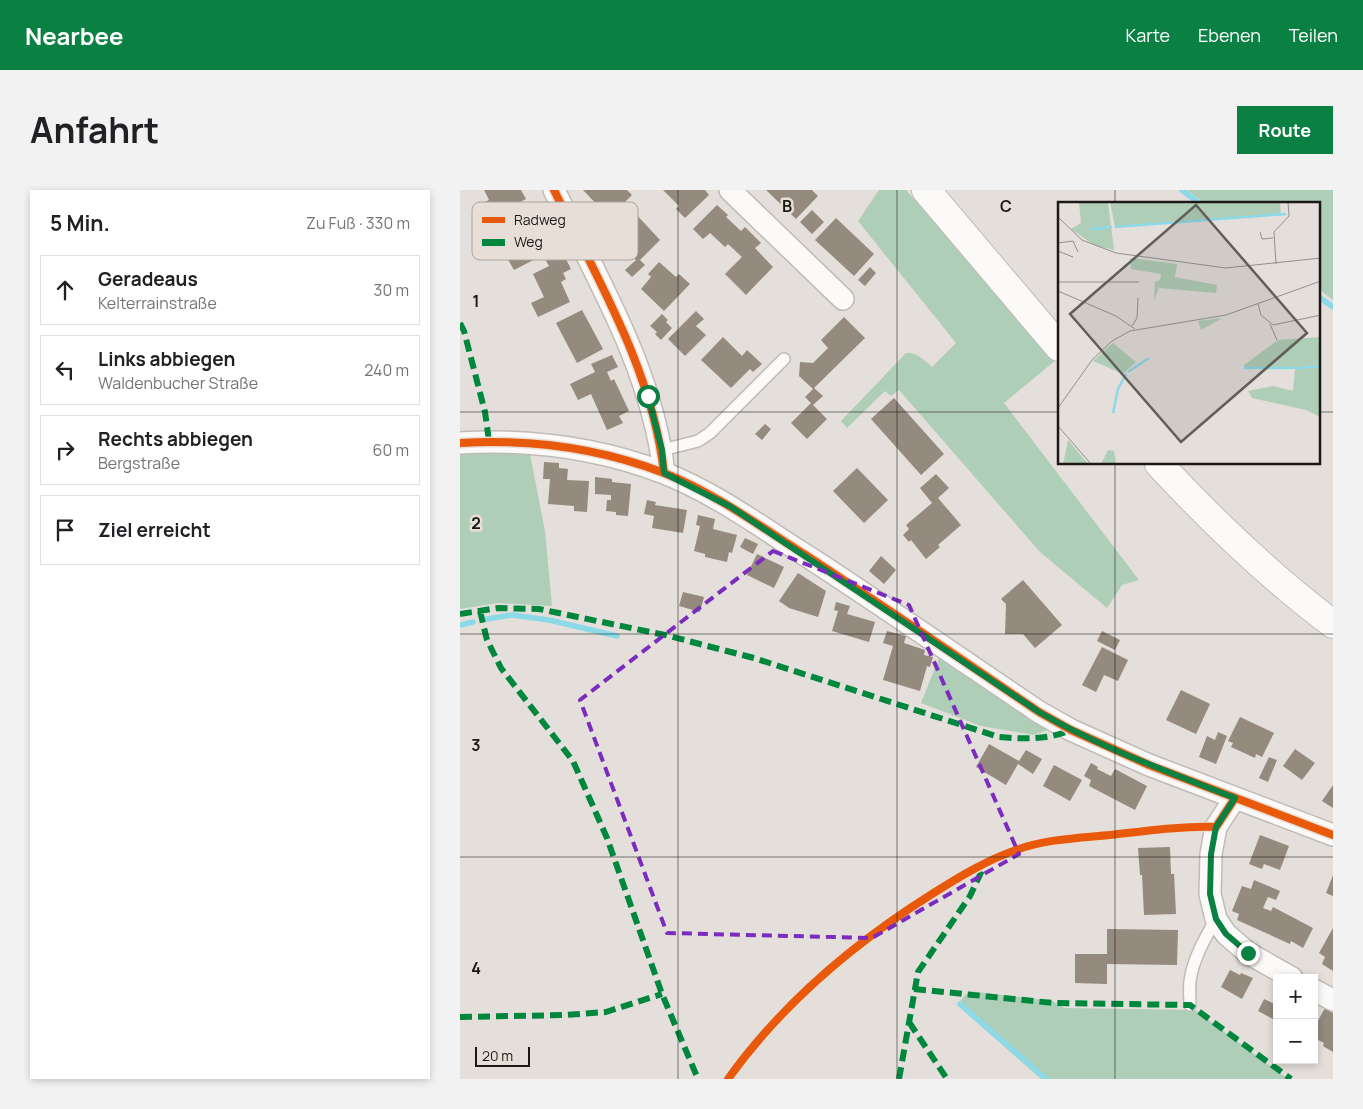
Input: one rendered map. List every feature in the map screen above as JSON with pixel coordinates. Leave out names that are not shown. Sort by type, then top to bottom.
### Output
[{"type":"main road","points":[[926,190],[1058,346]]},
{"type":"main road","points":[[1160,465],[1237,544],[1292,592],[1333,624]]},
{"type":"street","points":[[554,190],[560,202]]},
{"type":"street","points":[[730,190],[843,299]]},
{"type":"street","points":[[589,260],[634,357],[648,396],[662,450],[664,473]]},
{"type":"street","points":[[460,442],[489,441],[566,447],[601,454],[664,473],[731,507],[1039,712],[1070,730],[1149,765],[1333,835]]},
{"type":"street","points":[[1235,798],[1216,827],[1211,854],[1210,894],[1216,919],[1226,934],[1248,953],[1285,974]]},
{"type":"street","points":[[1318,992],[1333,1000]]},
{"type":"lane","points":[[662,450],[698,441],[710,433],[784,360]]},
{"type":"lane","points":[[1190,1005],[1190,980],[1206,935],[1216,919]]},
{"type":"highlighted area","points":[[773,551],[909,605],[1019,854],[872,938],[667,933],[580,700]]},
{"type":"green space","points":[[879,190],[906,190],[1056,360],[1004,403],[1139,580],[1122,585],[1107,608],[1040,552],[899,390],[891,396],[885,391],[847,428],[841,421],[906,353],[917,355],[932,367],[956,343],[858,221]]},
{"type":"green space","points":[[1187,190],[1333,190],[1333,300],[1321,291],[1321,202],[1202,202]]},
{"type":"green space","points":[[460,447],[529,449],[545,531],[552,606],[498,603],[460,609]]},
{"type":"green space","points":[[939,658],[1047,730],[1034,735],[981,726],[921,703]]},
{"type":"green space","points":[[969,991],[1052,1001],[1064,1008],[1195,1010],[1288,1079],[1041,1079],[957,1005]]},
{"type":"building","points":[[484,190],[521,190],[526,199],[520,202],[485,202],[489,200]]},
{"type":"building","points":[[583,190],[627,190],[632,195],[625,202],[594,202]]},
{"type":"building","points":[[663,190],[705,190],[709,195],[685,218],[676,209],[679,206]]},
{"type":"building","points":[[766,190],[812,190],[818,196],[796,219]]},
{"type":"building","points":[[717,205],[728,215],[726,217],[741,231],[745,227],[761,243],[755,248],[773,267],[746,295],[725,274],[742,257],[728,244],[725,247],[710,233],[703,239],[693,229]]},
{"type":"building","points":[[812,210],[824,222],[812,234],[800,222]]},
{"type":"building","points":[[638,216],[660,240],[640,260],[645,265],[632,277],[625,270],[638,260]]},
{"type":"building","points":[[836,218],[874,254],[854,276],[815,240]]},
{"type":"building","points":[[508,260],[533,260],[514,270]]},
{"type":"building","points":[[566,260],[571,269],[563,273],[566,279],[561,282],[570,302],[538,317],[531,303],[544,297],[533,274],[549,266],[546,261]]},
{"type":"building","points":[[659,262],[676,277],[679,274],[690,284],[664,311],[641,289],[651,277],[648,274]]},
{"type":"building","points":[[870,267],[876,273],[865,286],[858,280]]},
{"type":"building","points":[[582,310],[603,349],[577,363],[556,323]]},
{"type":"building","points":[[696,311],[704,319],[696,326],[706,335],[685,356],[668,339]]},
{"type":"building","points":[[662,314],[672,328],[661,340],[655,334],[657,332],[650,326]]},
{"type":"building","points":[[844,317],[865,338],[814,388],[823,396],[813,405],[827,419],[807,439],[791,423],[811,403],[805,397],[813,389],[799,376],[800,362],[813,363],[828,348],[821,340]]},
{"type":"building","points":[[723,337],[742,356],[747,350],[762,364],[753,372],[750,369],[731,388],[701,360]]},
{"type":"building","points":[[612,355],[618,367],[607,372],[611,381],[614,379],[629,411],[619,416],[623,423],[607,430],[591,394],[578,400],[570,384],[595,372],[591,364]]},
{"type":"building","points":[[894,398],[944,454],[921,475],[871,419]]},
{"type":"building","points":[[765,424],[771,429],[762,440],[755,434]]},
{"type":"building","points":[[544,462],[559,463],[559,468],[568,469],[567,480],[589,481],[587,512],[574,511],[574,506],[548,504],[550,479],[543,479]]},
{"type":"building","points":[[857,468],[888,500],[864,523],[833,491]]},
{"type":"building","points":[[936,474],[949,488],[938,498],[961,525],[938,545],[940,547],[926,559],[911,540],[909,542],[903,535],[909,529],[906,525],[932,503],[920,488]]},
{"type":"building","points":[[595,477],[612,479],[612,482],[631,484],[628,516],[616,515],[616,512],[606,511],[607,500],[611,500],[611,495],[595,494]]},
{"type":"building","points":[[647,500],[656,502],[655,505],[687,510],[683,533],[652,528],[654,516],[644,514]]},
{"type":"building","points":[[698,515],[715,519],[713,529],[737,535],[732,553],[729,552],[727,562],[705,557],[705,554],[694,551],[700,526],[696,525]]},
{"type":"building","points":[[745,538],[758,544],[753,554],[740,547]]},
{"type":"building","points":[[757,554],[784,567],[774,588],[747,575]]},
{"type":"building","points":[[881,556],[896,570],[884,584],[869,571]]},
{"type":"building","points":[[798,573],[826,591],[818,617],[789,608],[779,601]]},
{"type":"building","points":[[1023,580],[1062,625],[1035,648],[1023,634],[1005,634],[1006,604],[1001,599]]},
{"type":"building","points":[[683,592],[704,597],[700,612],[679,606]]},
{"type":"building","points":[[836,602],[850,606],[847,614],[875,622],[869,642],[832,631],[838,611],[834,610]]},
{"type":"building","points":[[887,631],[906,636],[904,643],[925,650],[924,655],[933,657],[930,667],[927,666],[920,691],[883,680],[893,646],[883,643]]},
{"type":"building","points":[[1102,631],[1120,640],[1115,650],[1097,641]]},
{"type":"building","points":[[1102,647],[1128,660],[1118,681],[1104,675],[1096,692],[1082,685]]},
{"type":"building","points":[[1181,690],[1210,704],[1196,734],[1166,720]]},
{"type":"building","points":[[1240,717],[1274,733],[1262,757],[1256,754],[1255,758],[1231,747],[1233,743],[1228,741]]},
{"type":"building","points":[[1218,732],[1227,736],[1216,764],[1199,757],[1207,736],[1215,740]]},
{"type":"building","points":[[989,744],[1019,761],[1026,750],[1042,759],[1033,774],[1018,764],[1006,785],[976,767]]},
{"type":"building","points":[[1295,749],[1315,763],[1302,780],[1283,766]]},
{"type":"building","points":[[1269,757],[1277,760],[1268,782],[1259,778]]},
{"type":"building","points":[[1091,763],[1098,767],[1097,769],[1111,776],[1115,769],[1147,786],[1135,810],[1089,786],[1091,780],[1084,776]]},
{"type":"building","points":[[1054,765],[1082,780],[1070,801],[1043,786]]},
{"type":"building","points":[[1333,785],[1333,808],[1322,801]]},
{"type":"building","points":[[1260,835],[1289,846],[1280,870],[1264,864],[1262,869],[1249,864]]},
{"type":"building","points":[[1170,847],[1171,874],[1174,874],[1176,914],[1144,915],[1142,875],[1140,875],[1138,848]]},
{"type":"building","points":[[1333,875],[1333,896],[1326,893]]},
{"type":"building","points":[[1254,880],[1280,891],[1276,900],[1268,897],[1263,908],[1271,911],[1273,907],[1313,928],[1303,948],[1291,941],[1290,944],[1237,920],[1239,914],[1232,911],[1242,886],[1251,889]]},
{"type":"building","points":[[1333,928],[1333,971],[1322,964],[1325,957],[1319,953]]},
{"type":"building","points":[[1107,929],[1178,930],[1177,965],[1107,964],[1107,984],[1075,983],[1075,954],[1107,954]]},
{"type":"building","points":[[1230,970],[1253,978],[1242,999],[1221,987]]},
{"type":"building","points":[[1264,999],[1273,1003],[1273,1019],[1258,1011]]},
{"type":"building","points":[[1325,1008],[1333,1013],[1333,1052],[1323,1046],[1324,1043],[1318,1040],[1318,1021]]},
{"type":"waterway","points":[[1182,190],[1197,202]]},
{"type":"waterway","points":[[1321,298],[1333,307]]},
{"type":"waterway","points":[[487,619],[512,615],[549,620],[617,636]]},
{"type":"waterway","points":[[460,625],[473,622]]},
{"type":"waterway","points":[[960,1004],[1046,1079]]},
{"type":"marked path","points":[[460,323],[464,331],[485,412],[489,441]]},
{"type":"marked path","points":[[460,614],[498,608],[539,609],[665,635],[754,658],[999,737],[1044,737],[1071,730]]},
{"type":"marked path","points":[[480,611],[487,640],[501,668],[573,761],[607,838],[662,994],[698,1079]]},
{"type":"marked path","points":[[899,1079],[918,972],[970,896],[985,864]]},
{"type":"marked path","points":[[914,989],[1053,1003],[1190,1005],[1291,1079]]},
{"type":"marked path","points":[[460,1017],[566,1015],[606,1012],[662,994]]},
{"type":"marked path","points":[[909,1022],[947,1079]]},
{"type":"cycle path","points":[[554,190],[560,202]]},
{"type":"cycle path","points":[[589,260],[636,363],[658,436],[664,473]]},
{"type":"cycle path","points":[[460,443],[512,442],[589,451],[639,464],[683,481],[720,500],[755,522],[1039,712],[1071,730],[1149,765],[1333,835]]},
{"type":"cycle path","points":[[728,1079],[772,1025],[796,1000],[847,954],[903,913],[973,869],[1027,846],[1051,841],[1163,829],[1216,827],[1235,798]]},
{"type":"route","points":[[648,396],[662,450],[664,473],[731,507],[1039,712],[1070,730],[1149,765],[1235,798],[1216,827],[1211,854],[1210,894],[1216,919],[1226,934],[1248,953]]}]
